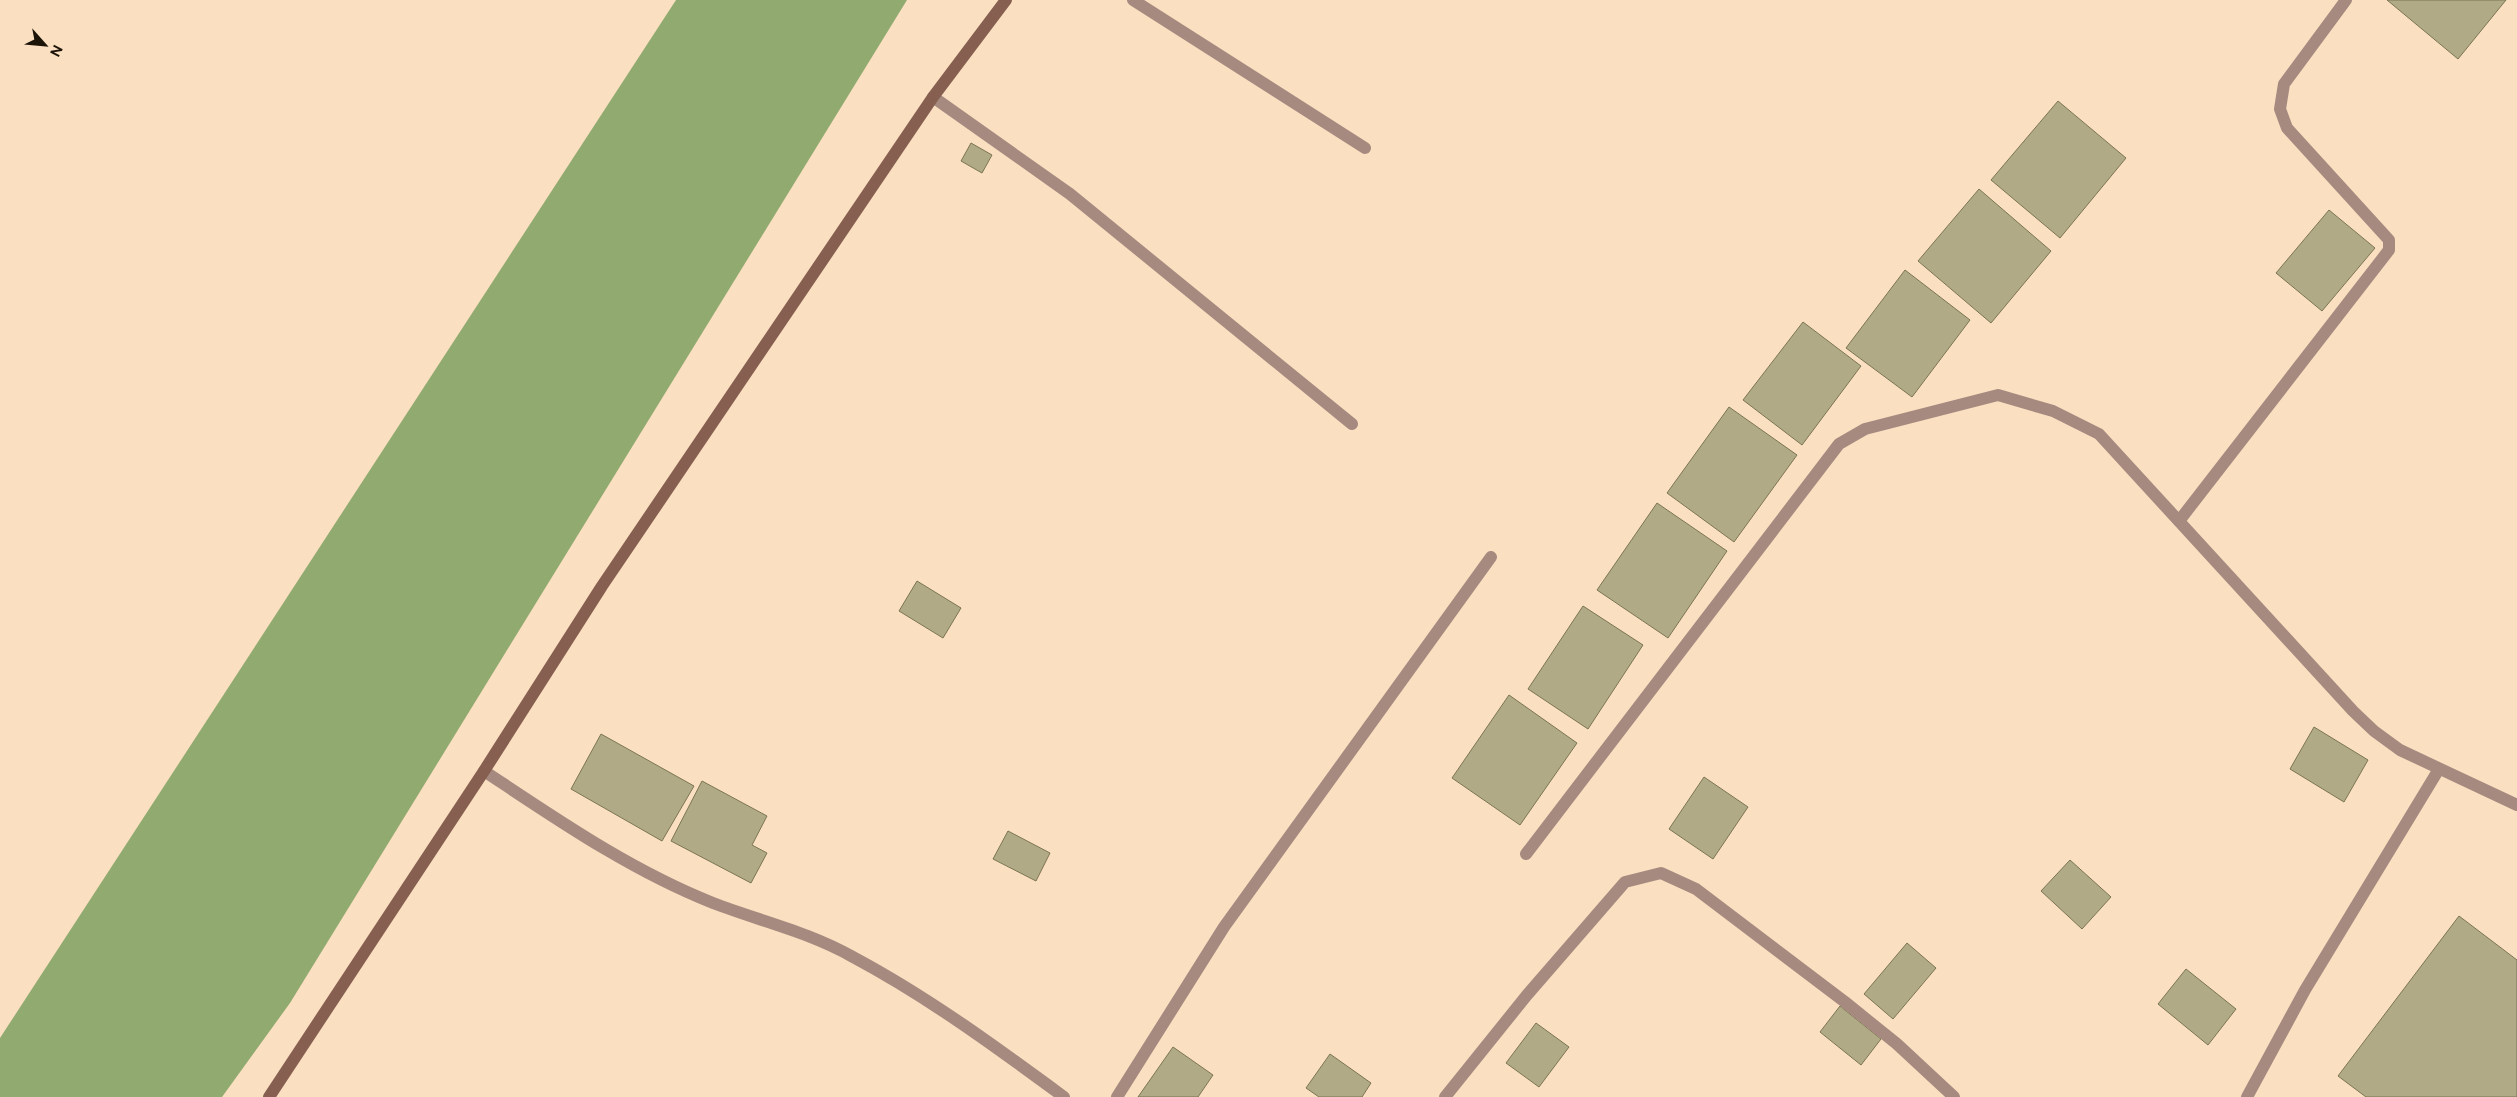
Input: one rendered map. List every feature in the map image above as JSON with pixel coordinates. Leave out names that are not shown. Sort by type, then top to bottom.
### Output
[{"type":"street","points":[[269,1097],[484,771],[602,586],[933,97],[1006,0]]},
{"type":"street","points":[[1133,0],[1365,148]]},
{"type":"street","points":[[2179,521],[2389,250],[2389,240],[2287,128],[2280,108],[2284,84],[2346,0]]},
{"type":"street","points":[[933,97],[1070,194],[1352,424]]},
{"type":"street","points":[[1526,854],[1839,444],[1865,429],[1998,395],[2053,411],[2099,434],[2352,711],[2374,731],[2400,750],[2517,805]]},
{"type":"street","points":[[1118,1097],[1224,927],[1491,557]]},
{"type":"street","points":[[2247,1097],[2306,990],[2439,769]]},
{"type":"street","points":[[484,771],[620,860],[712,902],[794,929],[853,956],[950,1015],[1064,1097]]},
{"type":"street","points":[[1445,1097],[1527,995],[1625,882],[1661,873],[1696,889],[1845,1002],[1897,1044],[1954,1097]]},
{"type":"shaded area","points":[[676,0],[907,0],[290,1003],[222,1097],[0,1097],[0,1038]]},
{"type":"building","points":[[2387,0],[2506,0],[2458,59]]},
{"type":"building","points":[[2058,101],[2126,158],[2060,238],[1991,180]]},
{"type":"building","points":[[971,143],[992,155],[982,173],[961,161]]},
{"type":"building","points":[[1979,189],[2051,251],[1991,323],[1918,261]]},
{"type":"building","points":[[2329,210],[2375,248],[2322,311],[2276,273]]},
{"type":"building","points":[[1905,270],[1970,320],[1912,397],[1846,348]]},
{"type":"building","points":[[1803,322],[1861,366],[1802,445],[1743,400]]},
{"type":"building","points":[[1729,407],[1797,455],[1734,542],[1667,493]]},
{"type":"building","points":[[1657,503],[1727,551],[1668,638],[1597,590]]},
{"type":"building","points":[[917,581],[961,608],[943,638],[899,611]]},
{"type":"building","points":[[1583,606],[1643,645],[1588,729],[1528,689]]},
{"type":"building","points":[[1509,695],[1577,743],[1520,825],[1452,778]]},
{"type":"building","points":[[2314,727],[2368,760],[2344,802],[2290,769]]},
{"type":"building","points":[[601,734],[694,786],[662,841],[571,789]]},
{"type":"building","points":[[1704,777],[1748,807],[1713,859],[1669,829]]},
{"type":"building","points":[[702,781],[767,816],[752,845],[767,853],[751,883],[671,841]]},
{"type":"building","points":[[1008,831],[1050,853],[1036,881],[993,859]]},
{"type":"building","points":[[2070,860],[2111,897],[2082,929],[2041,891]]},
{"type":"building","points":[[2459,916],[2517,960],[2517,1097],[2366,1097],[2338,1076]]},
{"type":"building","points":[[1907,943],[1936,968],[1893,1019],[1864,994]]},
{"type":"building","points":[[2186,969],[2236,1009],[2208,1045],[2158,1004]]},
{"type":"building","points":[[1840,1006],[1881,1039],[1861,1065],[1820,1032]]},
{"type":"building","points":[[1536,1023],[1569,1047],[1539,1087],[1506,1063]]},
{"type":"building","points":[[1173,1047],[1213,1075],[1198,1097],[1138,1097]]},
{"type":"building","points":[[1330,1054],[1371,1083],[1362,1097],[1319,1097],[1306,1088]]}]
